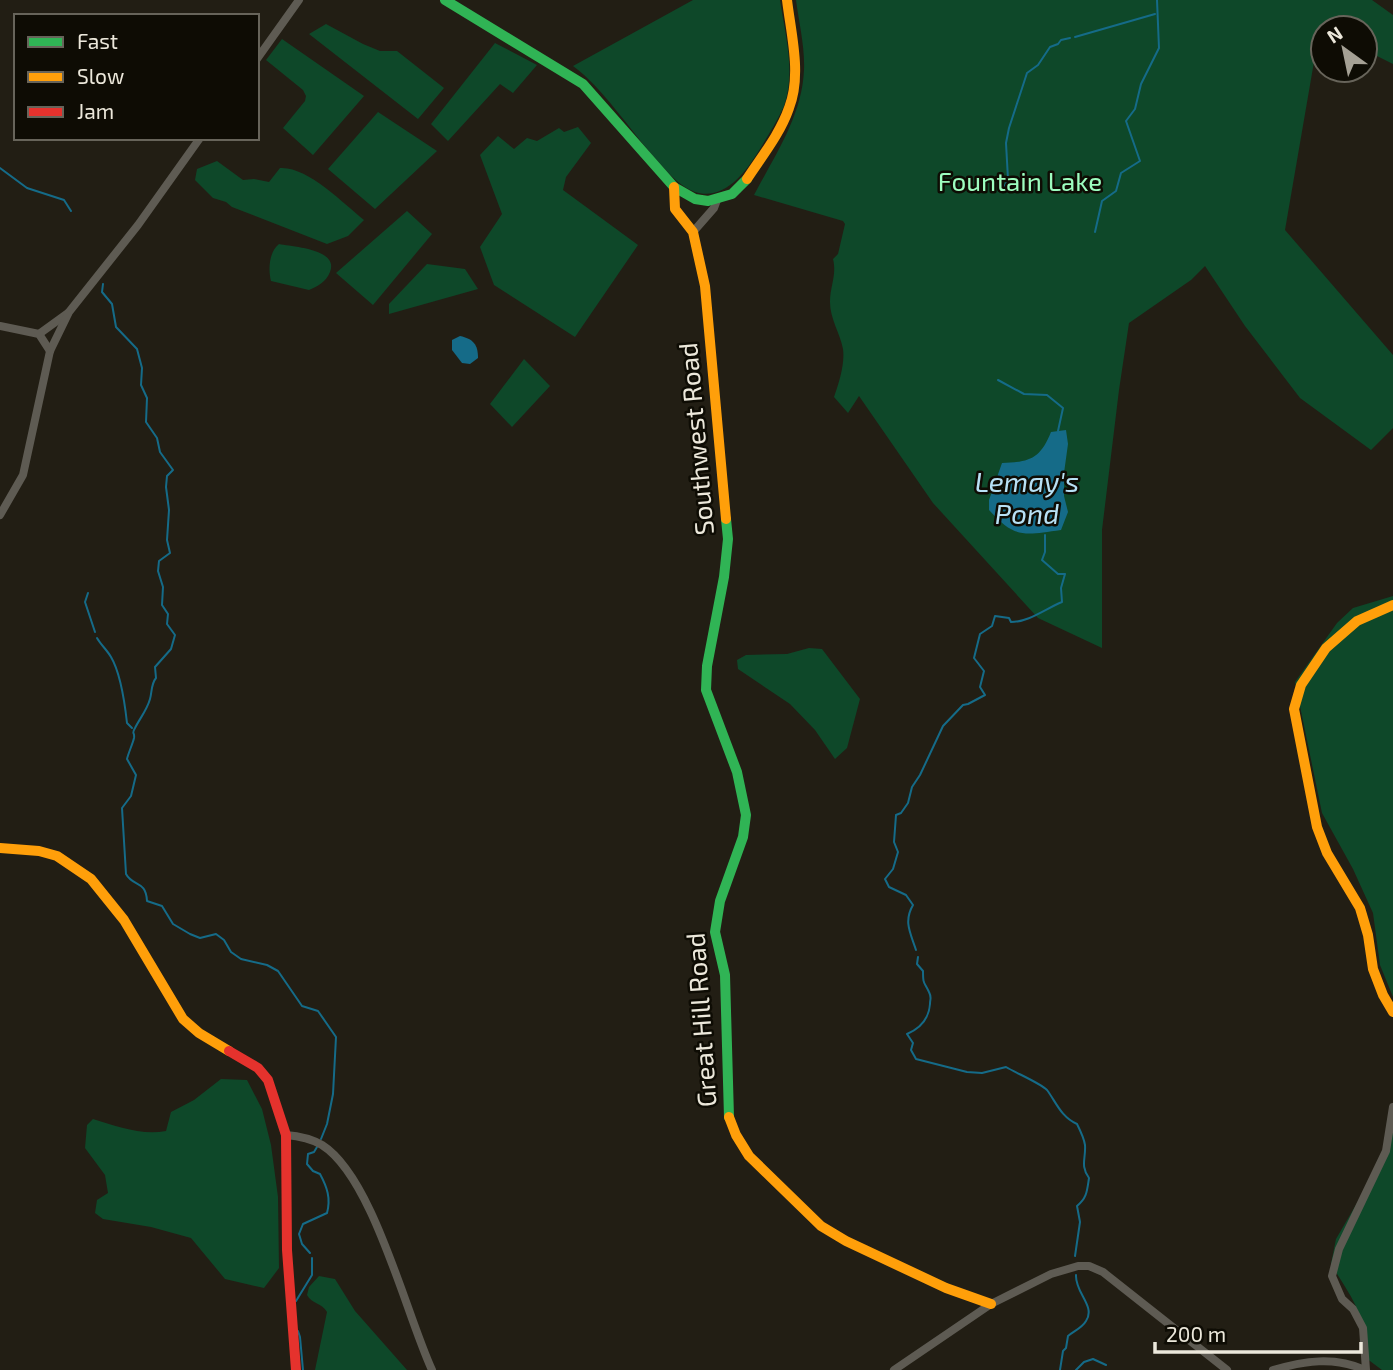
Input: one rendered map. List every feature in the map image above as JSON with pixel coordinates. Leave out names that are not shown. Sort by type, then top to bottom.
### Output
[{"type":"street","points":[[259,56],[299,0]]},
{"type":"street","points":[[445,0],[583,84],[674,187],[695,199],[717,200],[733,194],[746,181],[777,134],[790,107],[795,73],[787,0]]},
{"type":"street","points":[[0,515],[23,475],[37,421],[50,351],[69,312],[138,225],[199,140]]},
{"type":"street","name":"Southwest Road","points":[[674,187],[675,209],[693,232],[705,286],[728,539],[724,577],[711,643]]},
{"type":"street","points":[[693,232],[714,208],[717,200]]},
{"type":"street","points":[[39,334],[69,312]]},
{"type":"street","points":[[0,326],[39,334],[50,351]]},
{"type":"street","points":[[1393,605],[1361,618],[1331,644],[1303,682],[1295,697],[1294,709],[1317,827],[1327,853],[1360,908],[1368,935],[1373,969],[1393,1012]]},
{"type":"street","name":"Great Hill Road","points":[[711,643],[706,690],[737,772],[746,814],[743,837],[717,909],[715,932],[725,975],[729,1118],[736,1135],[749,1156],[821,1226],[846,1241],[946,1288],[991,1304]]},
{"type":"street","points":[[0,848],[44,852],[73,866],[102,891],[124,920],[183,1019],[199,1033],[264,1073],[272,1089],[286,1135],[287,1250],[296,1370]]},
{"type":"street","points":[[1273,1370],[1323,1361],[1348,1364],[1365,1370],[1363,1328],[1353,1309],[1342,1299],[1332,1276],[1339,1249],[1386,1151],[1393,1107]]},
{"type":"street","points":[[286,1135],[303,1136],[322,1145],[336,1158],[352,1180],[383,1242],[417,1338],[432,1370]]},
{"type":"street","points":[[894,1370],[991,1304],[1058,1271],[1069,1267],[1089,1266],[1116,1281],[1227,1370]]},
{"type":"green space","points":[[693,0],[780,0],[789,66],[784,106],[753,160],[733,183],[724,189],[706,194],[683,186],[673,177],[605,97],[573,66]]},
{"type":"green space","name":"Fountain Lake","points":[[796,0],[1372,0],[1393,15],[1393,64],[1379,57],[1379,14],[1309,14],[1310,84],[1285,230],[1393,355],[1393,428],[1371,450],[1300,398],[1245,326],[1205,266],[1191,280],[1129,323],[1102,530],[1102,648],[1038,618],[933,503],[859,396],[848,413],[834,397],[843,355],[842,343],[830,308],[830,296],[833,259],[838,254],[845,224],[843,221],[754,195],[793,119],[802,87],[804,53]]},
{"type":"green space","points":[[326,24],[380,51],[397,51],[444,88],[418,119],[309,34]]},
{"type":"green space","points":[[282,39],[364,96],[313,155],[283,128],[305,101],[306,96],[303,90],[266,60]]},
{"type":"green space","points":[[495,43],[537,65],[513,93],[500,84],[448,141],[431,124]]},
{"type":"green space","points":[[378,112],[437,151],[375,209],[328,169]]},
{"type":"green space","points":[[578,127],[591,143],[566,177],[563,190],[638,245],[575,337],[494,285],[480,247],[502,214],[480,155],[498,136],[514,149],[527,138],[537,141],[559,128],[564,132]]},
{"type":"green space","points":[[217,161],[243,180],[269,182],[280,168],[302,173],[324,187],[364,220],[348,236],[327,244],[232,207],[213,198],[195,180],[197,169]]},
{"type":"green space","points":[[407,211],[432,234],[373,305],[336,273]]},
{"type":"green space","points":[[279,244],[322,254],[331,264],[330,272],[319,285],[309,290],[271,281],[270,261]]},
{"type":"green space","points":[[427,264],[465,269],[478,289],[389,314],[389,304]]},
{"type":"green space","points":[[524,359],[550,386],[512,427],[490,404]]},
{"type":"green space","points":[[1393,596],[1393,997],[1380,965],[1373,913],[1353,869],[1322,813],[1295,682],[1337,623],[1353,608]]},
{"type":"green space","points":[[809,648],[822,649],[860,699],[847,748],[835,759],[815,730],[790,704],[738,669],[737,660],[746,655],[787,654]]},
{"type":"green space","points":[[221,1079],[247,1080],[262,1109],[271,1145],[278,1197],[279,1268],[264,1288],[225,1279],[191,1238],[151,1227],[103,1219],[95,1213],[97,1200],[108,1193],[105,1175],[85,1148],[87,1125],[93,1119],[138,1131],[166,1131],[171,1112],[194,1100]]},
{"type":"green space","points":[[1393,1112],[1393,1370],[1382,1370],[1366,1358],[1361,1318],[1331,1264],[1336,1239],[1364,1191],[1387,1140]]},
{"type":"green space","points":[[319,1276],[335,1279],[355,1311],[407,1370],[315,1370],[327,1312],[307,1295],[309,1287]]},
{"type":"water","points":[[460,336],[476,346],[478,358],[470,364],[462,363],[452,350],[452,340]]},
{"type":"water","name":"Lemay's Pond","points":[[1066,430],[1068,444],[1064,496],[1068,512],[1061,530],[1029,534],[1006,526],[989,510],[989,500],[1002,463],[1020,462],[1033,457],[1043,448],[1051,432]]},
{"type":"waterway","points":[[1095,232],[1102,201],[1116,191],[1121,173],[1140,161],[1126,121],[1135,109],[1141,84],[1159,48],[1157,0]]},
{"type":"waterway","points":[[1075,37],[1155,14]]},
{"type":"waterway","points":[[1002,192],[1008,179],[1006,143],[1009,128],[1027,73],[1038,65],[1050,47],[1070,38]]},
{"type":"waterway","points":[[0,168],[27,188],[64,200],[71,211]]},
{"type":"waterway","points":[[103,284],[102,292],[112,304],[116,327],[137,349],[142,368],[141,385],[147,398],[146,422],[157,438],[160,452],[173,470],[167,476],[166,487],[169,510],[167,540],[170,553],[159,561],[158,571],[163,587],[162,605],[168,614],[167,624],[175,635],[171,649],[155,667],[156,678],[150,699],[133,732],[134,738],[127,759],[136,775],[131,796],[122,808],[126,874],[142,887],[147,901],[162,906],[173,924],[200,938],[216,934],[224,940],[231,952],[241,959],[267,965],[278,971],[302,1006],[318,1011],[336,1037],[333,1094],[321,1139]]},
{"type":"waterway","points":[[998,380],[1024,394],[1047,395],[1063,408],[1058,431]]},
{"type":"waterway","points":[[916,950],[908,922],[913,905],[906,895],[889,887],[885,879],[893,869],[898,852],[894,842],[896,815],[901,813],[908,803],[912,787],[943,726],[963,705],[985,695],[980,687],[984,671],[974,658],[980,634],[992,626],[995,616],[1009,618],[1011,622],[1018,621],[1031,618],[1062,602],[1061,588],[1065,574],[1058,574],[1042,560],[1045,535]]},
{"type":"waterway","points":[[88,593],[85,602],[95,632]]},
{"type":"waterway","points":[[97,638],[114,663],[122,689],[127,723],[132,728]]},
{"type":"waterway","points":[[918,957],[917,964],[923,971],[931,998],[926,1018],[920,1026],[907,1034],[913,1043],[911,1050],[916,1059],[967,1072],[982,1073],[1006,1067],[1044,1087],[1063,1113],[1077,1124],[1084,1142],[1084,1166],[1089,1178],[1085,1197],[1077,1206],[1080,1222],[1075,1256]]},
{"type":"waterway","points":[[310,1253],[302,1244],[299,1234],[303,1224],[327,1213],[329,1202],[320,1174],[307,1164],[308,1154],[314,1152],[317,1147]]},
{"type":"waterway","points":[[296,1301],[312,1275],[312,1258]]},
{"type":"waterway","points":[[1060,1370],[1068,1336],[1082,1326],[1089,1310],[1076,1275]]},
{"type":"waterway","points":[[298,1331],[303,1370]]},
{"type":"waterway","points":[[1076,1370],[1084,1362],[1093,1359],[1106,1365]]},
{"type":"traffic: fast","points":[[445,0],[583,84],[674,187],[695,199],[708,201],[732,194],[747,179]]},
{"type":"traffic: fast","points":[[726,519],[728,539],[724,577],[707,666],[706,690],[737,772],[746,815],[743,837],[720,901],[715,932],[725,975],[729,1117]]},
{"type":"traffic: slow","points":[[747,179],[781,127],[793,95],[795,68],[787,0]]},
{"type":"traffic: slow","points":[[674,187],[675,209],[693,232],[705,286],[726,519]]},
{"type":"traffic: slow","points":[[1393,605],[1357,621],[1326,648],[1301,685],[1294,709],[1317,827],[1327,853],[1360,908],[1368,935],[1373,969],[1393,1012]]},
{"type":"traffic: slow","points":[[0,848],[39,851],[57,856],[91,879],[124,920],[183,1019],[199,1033],[229,1051]]},
{"type":"traffic: slow","points":[[729,1117],[749,1156],[821,1226],[846,1241],[946,1288],[991,1304]]},
{"type":"traffic: jam","points":[[229,1051],[258,1068],[268,1080],[286,1135],[287,1250],[296,1370]]}]
